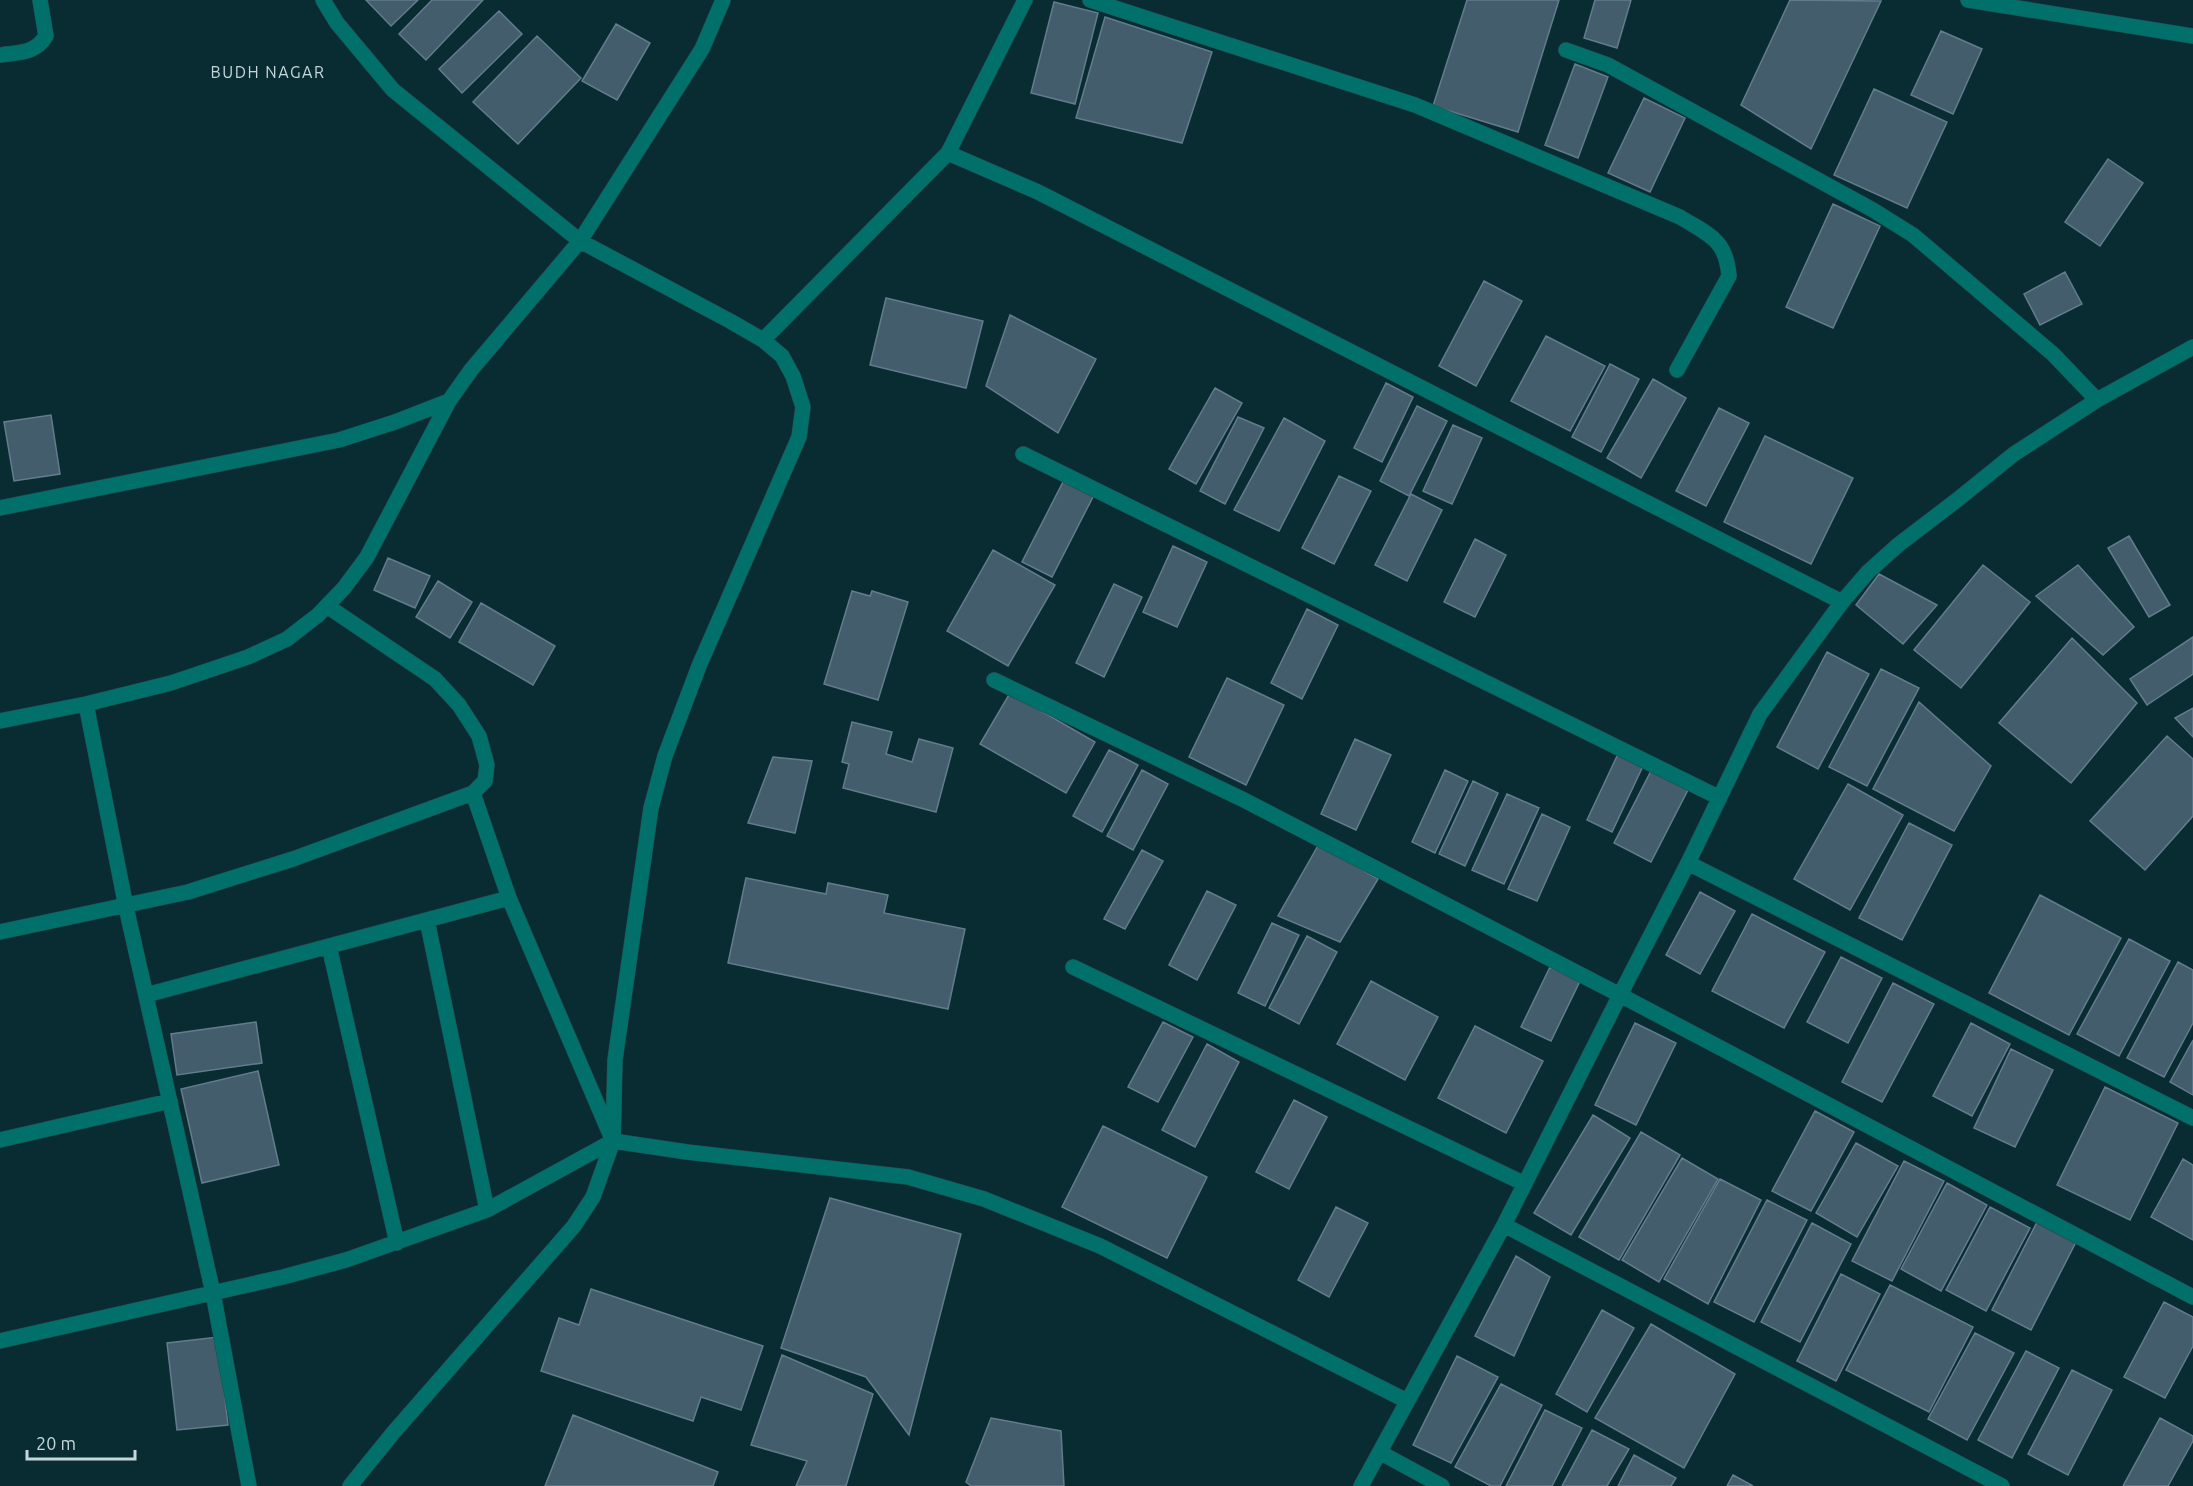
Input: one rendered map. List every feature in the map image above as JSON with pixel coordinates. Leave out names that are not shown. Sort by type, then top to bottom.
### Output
[{"type":"street","points":[[0,56],[29,51],[40,45],[46,36],[40,0]]},
{"type":"street","points":[[323,0],[337,23],[393,90],[580,241],[697,301],[763,340],[782,356],[793,376],[803,407],[799,437],[695,675],[665,756],[651,808],[615,1060],[613,1141],[593,1197],[574,1226],[393,1433],[350,1486]]},
{"type":"street","points":[[0,721],[86,704],[171,683],[248,657],[287,639],[318,615],[345,588],[367,557],[449,401],[471,370],[580,241],[702,49],[723,0]]},
{"type":"street","points":[[763,340],[948,153],[1025,0]]},
{"type":"street","points":[[1090,0],[1415,105],[1680,217],[1716,240],[1727,258],[1729,276],[1677,370]]},
{"type":"street","points":[[1968,0],[2193,36]]},
{"type":"street","points":[[1566,50],[1608,65],[1873,210],[1913,235],[2053,354],[2097,400]]},
{"type":"street","points":[[948,153],[1038,192],[1842,602]]},
{"type":"street","points":[[1361,1486],[1504,1225],[1688,863],[1760,714],[1842,602],[1868,572],[1898,545],[2014,454],[2097,400],[2193,347]]},
{"type":"street","points":[[0,508],[339,440],[449,401]]},
{"type":"street","points":[[1023,454],[1718,797]]},
{"type":"street","points":[[0,932],[188,892],[239,877],[473,793],[484,781],[487,765],[479,736],[459,705],[435,679],[327,606]]},
{"type":"street","points":[[994,680],[1244,801],[1620,995],[2193,1297]]},
{"type":"street","points":[[86,704],[126,907],[213,1293],[249,1486]]},
{"type":"street","points":[[473,793],[509,898],[613,1141]]},
{"type":"street","points":[[1688,863],[2193,1118]]},
{"type":"street","points":[[146,995],[509,898]]},
{"type":"street","points":[[428,920],[487,1210]]},
{"type":"street","points":[[329,946],[397,1243]]},
{"type":"street","points":[[1073,967],[1525,1184]]},
{"type":"street","points":[[0,1140],[170,1101]]},
{"type":"street","points":[[0,1341],[213,1293],[346,1260],[487,1210],[613,1141],[687,1152],[908,1177],[984,1199],[1100,1246],[1407,1401]]},
{"type":"street","points":[[1504,1225],[2002,1486]]},
{"type":"street","points":[[1381,1453],[1442,1486]]},
{"type":"building","points":[[366,0],[418,0],[391,26]]},
{"type":"building","points":[[432,0],[483,0],[426,60],[399,34]]},
{"type":"building","points":[[1467,0],[1559,0],[1518,132],[1433,106]]},
{"type":"building","points":[[1595,0],[1631,0],[1617,48],[1584,38]]},
{"type":"building","points":[[1790,0],[1881,1],[1811,149],[1741,105]]},
{"type":"building","points":[[1054,2],[1098,13],[1075,104],[1031,93]]},
{"type":"building","points":[[499,11],[522,34],[462,93],[439,69]]},
{"type":"building","points":[[1105,17],[1212,52],[1182,143],[1076,118]]},
{"type":"building","points":[[616,24],[650,43],[617,100],[582,81]]},
{"type":"building","points":[[1941,31],[1982,49],[1953,114],[1911,95]]},
{"type":"building","points":[[537,36],[581,78],[518,144],[473,102]]},
{"type":"building","points":[[1575,64],[1608,77],[1578,158],[1545,145]]},
{"type":"building","points":[[1874,89],[1947,122],[1907,208],[1834,175]]},
{"type":"building","points":[[1644,98],[1685,118],[1650,192],[1608,173]]},
{"type":"building","points":[[2108,159],[2143,183],[2100,246],[2065,222]]},
{"type":"building","points":[[1833,204],[1880,226],[1833,328],[1786,307]]},
{"type":"building","points":[[2065,272],[2082,304],[2040,325],[2024,294]]},
{"type":"building","points":[[1484,281],[1522,301],[1476,386],[1439,366]]},
{"type":"building","points":[[886,298],[983,321],[966,388],[870,365]]},
{"type":"building","points":[[1010,315],[1096,359],[1058,433],[986,386]]},
{"type":"building","points":[[1546,336],[1605,366],[1570,431],[1511,401]]},
{"type":"building","points":[[1610,364],[1639,379],[1601,452],[1572,437]]},
{"type":"building","points":[[1653,379],[1686,398],[1641,478],[1607,458]]},
{"type":"building","points":[[1386,383],[1413,397],[1382,462],[1354,448]]},
{"type":"building","points":[[1215,388],[1242,403],[1196,484],[1169,469]]},
{"type":"building","points":[[1417,406],[1447,421],[1409,496],[1380,481]]},
{"type":"building","points":[[1719,408],[1749,423],[1706,506],[1676,491]]},
{"type":"building","points":[[51,415],[60,474],[14,481],[4,422]]},
{"type":"building","points":[[1238,417],[1264,428],[1225,504],[1200,491]]},
{"type":"building","points":[[1284,418],[1325,441],[1279,531],[1234,510]]},
{"type":"building","points":[[1453,425],[1482,438],[1452,504],[1423,491]]},
{"type":"building","points":[[1765,436],[1853,478],[1811,564],[1724,522]]},
{"type":"building","points":[[1339,476],[1371,491],[1334,564],[1302,548]]},
{"type":"building","points":[[1065,478],[1095,493],[1052,577],[1022,562]]},
{"type":"building","points":[[1411,494],[1442,510],[1407,581],[1375,565]]},
{"type":"building","points":[[2129,536],[2170,605],[2149,617],[2108,548]]},
{"type":"building","points":[[1475,539],[1506,555],[1475,617],[1444,602]]},
{"type":"building","points":[[1173,546],[1207,562],[1177,627],[1143,612]]},
{"type":"building","points":[[993,550],[1055,585],[1008,666],[947,631]]},
{"type":"building","points":[[388,558],[430,576],[415,608],[374,590]]},
{"type":"building","points":[[1983,565],[2030,602],[1961,688],[1914,650]]},
{"type":"building","points":[[2078,565],[2134,627],[2103,655],[2036,596]]},
{"type":"building","points":[[1879,574],[1937,605],[1903,644],[1856,605]]},
{"type":"building","points":[[438,581],[472,602],[450,638],[416,617]]},
{"type":"building","points":[[1114,584],[1142,597],[1104,677],[1076,663]]},
{"type":"building","points":[[852,591],[870,596],[872,591],[908,602],[878,700],[824,684]]},
{"type":"building","points":[[481,603],[555,646],[533,685],[459,642]]},
{"type":"building","points":[[1307,609],[1338,625],[1302,699],[1271,683]]},
{"type":"building","points":[[2193,637],[2193,674],[2147,705],[2130,679]]},
{"type":"building","points":[[2072,638],[2137,703],[2071,783],[1999,723]]},
{"type":"building","points":[[1827,652],[1869,674],[1818,769],[1777,747]]},
{"type":"building","points":[[1881,669],[1919,688],[1867,786],[1829,767]]},
{"type":"building","points":[[1227,678],[1284,705],[1246,785],[1189,757]]},
{"type":"building","points":[[1010,693],[1095,742],[1066,793],[980,744]]},
{"type":"building","points":[[1919,702],[1991,766],[1954,831],[1873,789]]},
{"type":"building","points":[[2193,708],[2193,737],[2175,718]]},
{"type":"building","points":[[852,722],[892,732],[886,754],[912,762],[919,739],[953,748],[936,812],[843,788],[849,764],[842,762]]},
{"type":"building","points":[[2167,736],[2193,759],[2193,816],[2145,870],[2090,821]]},
{"type":"building","points":[[1355,739],[1391,755],[1356,830],[1321,814]]},
{"type":"building","points":[[1109,750],[1138,765],[1102,832],[1073,816]]},
{"type":"building","points":[[1618,754],[1643,766],[1612,832],[1587,820]]},
{"type":"building","points":[[773,757],[812,761],[795,833],[748,823]]},
{"type":"building","points":[[1654,765],[1691,784],[1651,862],[1614,843]]},
{"type":"building","points":[[1142,770],[1168,784],[1133,850],[1107,836]]},
{"type":"building","points":[[1445,770],[1468,781],[1435,853],[1412,842]]},
{"type":"building","points":[[1473,781],[1498,793],[1465,866],[1439,854]]},
{"type":"building","points":[[1848,784],[1903,815],[1850,910],[1794,879]]},
{"type":"building","points":[[1507,794],[1539,808],[1504,884],[1472,870]]},
{"type":"building","points":[[1542,814],[1570,827],[1537,901],[1508,889]]},
{"type":"building","points":[[1909,823],[1952,845],[1902,940],[1859,918]]},
{"type":"building","points":[[1319,844],[1378,879],[1340,942],[1278,916]]},
{"type":"building","points":[[1142,850],[1163,861],[1125,929],[1104,919]]},
{"type":"building","points":[[746,878],[826,894],[828,883],[888,895],[884,913],[965,929],[948,1009],[728,963]]},
{"type":"building","points":[[1207,891],[1236,905],[1197,980],[1169,965]]},
{"type":"building","points":[[1700,892],[1735,911],[1700,974],[1666,955]]},
{"type":"building","points":[[2040,895],[2121,938],[2069,1035],[1989,993]]},
{"type":"building","points":[[1752,914],[1825,952],[1784,1028],[1712,991]]},
{"type":"building","points":[[1272,923],[1299,935],[1265,1006],[1238,993]]},
{"type":"building","points":[[1307,936],[1337,952],[1299,1024],[1269,1008]]},
{"type":"building","points":[[2129,939],[2170,961],[2119,1056],[2077,1034]]},
{"type":"building","points":[[1841,957],[1882,978],[1848,1043],[1807,1022]]},
{"type":"building","points":[[2178,962],[2193,970],[2193,1023],[2164,1077],[2127,1058]]},
{"type":"building","points":[[1550,967],[1580,981],[1551,1041],[1521,1027]]},
{"type":"building","points":[[1371,981],[1438,1017],[1405,1080],[1337,1044]]},
{"type":"building","points":[[1893,983],[1934,1004],[1882,1102],[1842,1082]]},
{"type":"building","points":[[256,1022],[262,1063],[177,1075],[171,1034]]},
{"type":"building","points":[[1163,1022],[1193,1037],[1158,1102],[1128,1087]]},
{"type":"building","points":[[1635,1023],[1676,1043],[1636,1125],[1595,1105]]},
{"type":"building","points":[[1971,1023],[2010,1044],[1972,1116],[1933,1096]]},
{"type":"building","points":[[1475,1026],[1543,1061],[1506,1133],[1438,1098]]},
{"type":"building","points":[[2193,1040],[2193,1095],[2170,1082]]},
{"type":"building","points":[[1207,1044],[1239,1062],[1195,1147],[1162,1130]]},
{"type":"building","points":[[2011,1049],[2053,1070],[2015,1147],[1974,1128]]},
{"type":"building","points":[[258,1071],[279,1165],[202,1183],[181,1089]]},
{"type":"building","points":[[2105,1087],[2178,1123],[2130,1220],[2057,1185]]},
{"type":"building","points":[[1294,1100],[1327,1117],[1289,1189],[1256,1172]]},
{"type":"building","points":[[1815,1111],[1854,1132],[1811,1211],[1772,1191]]},
{"type":"building","points":[[1593,1115],[1630,1138],[1571,1235],[1534,1213]]},
{"type":"building","points":[[1103,1126],[1207,1177],[1167,1258],[1062,1207]]},
{"type":"building","points":[[1641,1132],[1680,1155],[1619,1260],[1579,1237]]},
{"type":"building","points":[[1856,1143],[1898,1166],[1857,1237],[1816,1213]]},
{"type":"building","points":[[1682,1158],[1718,1179],[1659,1282],[1622,1260]]},
{"type":"building","points":[[2183,1159],[2193,1165],[2193,1240],[2151,1217]]},
{"type":"building","points":[[1904,1161],[1944,1181],[1892,1281],[1852,1261]]},
{"type":"building","points":[[1720,1179],[1761,1200],[1708,1304],[1664,1279]]},
{"type":"building","points":[[1947,1183],[1987,1205],[1941,1291],[1901,1269]]},
{"type":"building","points":[[830,1198],[961,1234],[909,1435],[866,1377],[781,1348]]},
{"type":"building","points":[[1767,1200],[1807,1220],[1754,1322],[1714,1302]]},
{"type":"building","points":[[1336,1207],[1368,1223],[1329,1297],[1298,1280]]},
{"type":"building","points":[[1990,1207],[2030,1228],[1986,1311],[1946,1290]]},
{"type":"building","points":[[2037,1222],[2076,1242],[2031,1330],[1992,1310]]},
{"type":"building","points":[[1812,1223],[1851,1244],[1800,1342],[1761,1322]]},
{"type":"building","points":[[1516,1256],[1550,1277],[1514,1356],[1475,1336]]},
{"type":"building","points":[[1841,1274],[1880,1294],[1836,1381],[1797,1361]]},
{"type":"building","points":[[1890,1285],[1973,1327],[1929,1412],[1846,1370]]},
{"type":"building","points":[[591,1289],[763,1346],[741,1410],[701,1397],[693,1421],[541,1371],[559,1318],[579,1325]]},
{"type":"building","points":[[2164,1302],[2193,1317],[2193,1346],[2165,1398],[2124,1377]]},
{"type":"building","points":[[1602,1310],[1634,1328],[1587,1412],[1556,1394]]},
{"type":"building","points":[[1651,1324],[1735,1374],[1684,1468],[1595,1418]]},
{"type":"building","points":[[1975,1333],[2014,1353],[1967,1440],[1928,1419]]},
{"type":"building","points":[[218,1337],[228,1425],[177,1430],[167,1343]]},
{"type":"building","points":[[2026,1351],[2059,1368],[2012,1458],[1978,1440]]},
{"type":"building","points":[[782,1355],[873,1394],[846,1486],[796,1486],[807,1461],[751,1445]]},
{"type":"building","points":[[1457,1356],[1498,1377],[1451,1463],[1413,1445]]},
{"type":"building","points":[[2072,1370],[2112,1390],[2068,1475],[2028,1454]]},
{"type":"building","points":[[1501,1384],[1542,1405],[1500,1486],[1491,1486],[1455,1467]]},
{"type":"building","points":[[1545,1410],[1582,1428],[1552,1486],[1506,1486]]},
{"type":"building","points":[[573,1415],[718,1472],[713,1486],[545,1486]]},
{"type":"building","points":[[991,1418],[1061,1431],[1064,1486],[971,1486],[966,1482]]},
{"type":"building","points":[[2160,1418],[2193,1436],[2193,1441],[2168,1486],[2123,1486]]},
{"type":"building","points":[[1592,1430],[1629,1449],[1607,1486],[1562,1486]]},
{"type":"building","points":[[1634,1455],[1676,1478],[1671,1486],[1618,1486]]},
{"type":"building","points":[[1733,1475],[1753,1486],[1727,1486]]},
{"type":"district","name":"BUDH NAGAR","points":[[268,72]]}]
